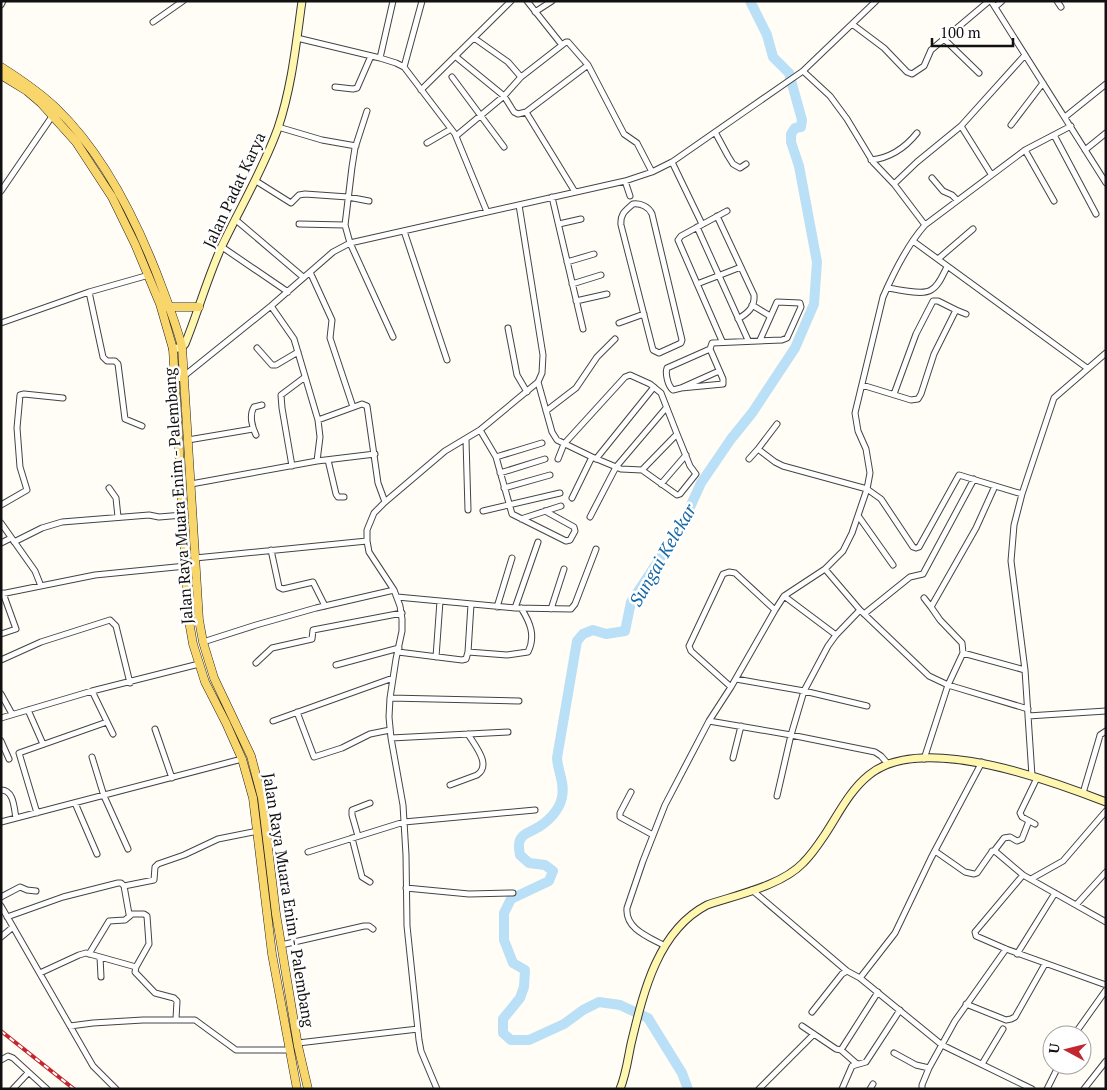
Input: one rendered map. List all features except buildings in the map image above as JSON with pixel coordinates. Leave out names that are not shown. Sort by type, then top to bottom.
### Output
[{"type":"main road","name":"Jalan Raya Muara Enim - Palembang","points":[[1,67],[28,85],[57,109],[94,154],[126,204],[149,252],[165,307],[173,349],[189,621],[199,664],[208,689],[242,759],[253,798],[266,919],[297,1089]]},
{"type":"main road","name":"Jalan Raya Muara Enim - Palembang","points":[[1,75],[27,91],[54,115],[76,142],[112,197],[165,307],[177,326],[182,348],[184,376],[197,609],[203,642],[214,678],[251,756],[257,775],[267,824],[281,946],[308,1089]]},
{"type":"main road","points":[[165,307],[199,307]]},
{"type":"main road","points":[[178,433],[188,436]]},
{"type":"main road","points":[[282,1010],[292,1008]]},
{"type":"main road","points":[[284,1024],[294,1021]]},
{"type":"street","points":[[1,5],[3,1]]},
{"type":"street","points":[[153,22],[183,1]]},
{"type":"street","name":"Jalan Padat Karya","points":[[182,348],[190,332],[222,247],[256,181],[278,127],[293,72],[302,1]]},
{"type":"street","points":[[380,58],[393,1]]},
{"type":"street","points":[[404,67],[422,1]]},
{"type":"street","points":[[421,90],[510,1]]},
{"type":"street","points":[[527,1],[562,45]]},
{"type":"street","points":[[535,12],[552,1]]},
{"type":"street","points":[[174,381],[184,376],[271,306],[333,252],[350,243],[626,181],[652,172],[672,162],[801,72],[876,1]]},
{"type":"street","points":[[852,24],[884,48],[907,72],[912,74],[924,66],[929,52],[990,1],[1106,183]]},
{"type":"street","points":[[995,8],[1002,1]]},
{"type":"street","points":[[1057,1],[1061,7]]},
{"type":"street","points":[[297,38],[380,58],[404,67],[456,136],[487,212]]},
{"type":"street","points":[[474,38],[508,62],[521,77]]},
{"type":"street","points":[[944,39],[979,74]]},
{"type":"street","points":[[456,136],[504,96],[521,77],[566,42],[570,43],[588,65],[624,134],[638,143],[652,172]]},
{"type":"street","points":[[894,184],[917,162],[961,126],[1025,55]]},
{"type":"street","points":[[335,87],[357,88],[371,56]]},
{"type":"street","points":[[455,56],[504,96],[514,112],[518,114],[526,112],[588,65]]},
{"type":"street","points":[[801,72],[830,96],[848,119],[871,160],[894,184],[925,225]]},
{"type":"street","points":[[452,77],[504,148]]},
{"type":"street","points":[[1011,125],[1043,83]]},
{"type":"street","points":[[1065,117],[1106,84]]},
{"type":"street","points":[[367,111],[356,146],[345,226],[350,243],[393,337]]},
{"type":"street","points":[[526,112],[574,192]]},
{"type":"street","points":[[1,191],[54,115]]},
{"type":"street","points":[[961,126],[991,174]]},
{"type":"street","points":[[665,946],[633,928],[626,915],[627,908],[665,805],[709,721],[736,679],[784,596],[824,569],[843,551],[859,517],[867,489],[870,464],[856,422],[855,413],[887,288],[913,241],[925,225],[1025,150],[1070,126]]},
{"type":"street","points":[[278,127],[330,142],[356,146]]},
{"type":"street","points":[[427,143],[451,129]]},
{"type":"street","points":[[715,132],[733,164],[740,168],[746,164]]},
{"type":"street","points":[[871,160],[884,159],[911,141],[917,133]]},
{"type":"street","points":[[1085,150],[1106,133]]},
{"type":"street","points":[[1054,135],[1096,214]]},
{"type":"street","points":[[1025,150],[1054,201]]},
{"type":"street","points":[[672,162],[719,277],[748,340]]},
{"type":"street","points":[[932,178],[942,191],[952,195],[957,200]]},
{"type":"street","points":[[256,181],[291,202],[302,194],[348,197],[369,201]]},
{"type":"street","points":[[626,181],[632,200],[648,208],[652,214],[682,342],[659,353],[655,352],[621,225],[623,212],[632,200]]},
{"type":"street","points":[[552,197],[583,329]]},
{"type":"street","points":[[437,1089],[421,1051],[418,1029],[407,926],[404,822],[390,730],[390,698],[402,631],[402,614],[394,590],[373,560],[367,541],[367,530],[371,519],[385,502],[445,451],[480,430],[538,382],[542,373],[543,355],[518,204]]},
{"type":"street","points":[[722,341],[678,240],[680,236],[727,211]]},
{"type":"street","points":[[717,216],[754,295],[748,312],[738,319]]},
{"type":"street","points":[[559,224],[581,219]]},
{"type":"street","points":[[236,220],[303,277]]},
{"type":"street","points":[[299,224],[345,226]]},
{"type":"street","points":[[938,259],[972,229]]},
{"type":"street","points":[[404,231],[447,360]]},
{"type":"street","points":[[913,241],[1087,368]]},
{"type":"street","points":[[222,247],[288,292]]},
{"type":"street","points":[[568,262],[594,254]]},
{"type":"street","points":[[697,284],[741,267]]},
{"type":"street","points":[[887,288],[918,292],[930,291],[935,287],[947,267]]},
{"type":"street","points":[[310,272],[332,320],[330,338],[353,407]]},
{"type":"street","points":[[1,323],[89,292],[149,274]]},
{"type":"street","points":[[572,284],[601,275]]},
{"type":"street","points":[[89,292],[103,358],[118,364],[125,419],[142,426]]},
{"type":"street","points":[[576,301],[607,294]]},
{"type":"street","points":[[894,394],[916,334],[933,301],[938,301],[966,314]]},
{"type":"street","points":[[681,388],[720,386],[723,382],[710,349],[712,343],[722,341],[782,340],[787,338],[801,307],[800,303],[777,302],[760,340]]},
{"type":"street","points":[[752,305],[770,316]]},
{"type":"street","points":[[271,306],[291,333],[298,352],[318,420],[320,437],[317,462]]},
{"type":"street","points":[[862,385],[911,400],[919,398],[934,354],[956,310]]},
{"type":"street","points":[[618,323],[644,314]]},
{"type":"street","points":[[508,328],[517,375],[527,392]]},
{"type":"street","points":[[546,411],[576,388],[598,357],[615,339]]},
{"type":"street","points":[[173,349],[182,348]]},
{"type":"street","points":[[257,348],[272,365],[276,366],[298,352]]},
{"type":"street","points":[[710,349],[667,368],[666,373],[670,387],[673,390],[681,388],[719,371]]},
{"type":"street","points":[[1035,824],[1022,817],[1020,813],[1035,777],[1025,670],[1011,556],[1014,525],[1022,494],[1054,398],[1106,353]]},
{"type":"street","points":[[538,382],[554,437],[564,444],[616,467],[642,470],[677,495],[680,494],[696,474],[690,466],[662,395],[654,387],[632,375],[627,375],[564,444],[558,459]]},
{"type":"street","points":[[292,466],[281,395],[305,376]]},
{"type":"street","points":[[572,498],[594,458],[654,387]]},
{"type":"street","points":[[1,505],[27,490],[20,467],[17,428],[20,395],[63,398]]},
{"type":"street","points":[[318,420],[362,404],[367,406],[378,483],[385,502]]},
{"type":"street","points":[[256,435],[251,412],[254,407],[262,405]]},
{"type":"street","points":[[590,517],[616,467],[666,408]]},
{"type":"street","points":[[749,459],[777,424]]},
{"type":"street","points":[[188,436],[253,428]]},
{"type":"street","points":[[480,430],[496,456],[512,514],[566,541],[570,540],[575,531],[574,528],[545,511]]},
{"type":"street","points":[[642,470],[677,434]]},
{"type":"street","points":[[466,440],[468,510]]},
{"type":"street","points":[[496,456],[542,443]]},
{"type":"street","points":[[758,449],[783,466],[867,489],[881,498],[913,547],[916,548],[919,547],[957,476],[960,475],[1022,494]]},
{"type":"street","points":[[191,484],[328,460],[375,454]]},
{"type":"street","points":[[661,484],[686,455]]},
{"type":"street","points":[[500,473],[545,459]]},
{"type":"street","points":[[328,460],[336,494],[338,497],[344,497]]},
{"type":"street","points":[[504,488],[550,475]]},
{"type":"street","points":[[777,796],[791,734],[804,691],[828,646],[836,635],[862,612],[910,577],[923,574],[974,479]]},
{"type":"street","points":[[931,606],[976,528],[995,486]]},
{"type":"street","points":[[109,488],[116,498],[118,517]]},
{"type":"street","points":[[483,512],[508,504],[560,493]]},
{"type":"street","points":[[520,519],[561,506]]},
{"type":"street","points":[[1,543],[62,522],[182,514]]},
{"type":"street","points":[[859,517],[893,564]]},
{"type":"street","points":[[1,523],[35,571],[41,586]]},
{"type":"street","points":[[195,558],[367,541]]},
{"type":"street","points":[[518,608],[538,542]]},
{"type":"street","points":[[397,597],[497,607],[568,609],[573,607],[596,549]]},
{"type":"street","points":[[271,550],[279,587],[283,588],[313,582],[325,606]]},
{"type":"street","points":[[497,607],[512,558]]},
{"type":"street","points":[[1,634],[16,629],[2,594],[110,573],[186,566]]},
{"type":"street","points":[[551,609],[564,569]]},
{"type":"street","points":[[824,569],[862,612],[925,673],[948,686],[1028,713],[1106,711]]},
{"type":"street","points":[[731,687],[691,651],[690,646],[723,574],[729,572],[736,573],[775,610]]},
{"type":"street","points":[[203,642],[325,606],[394,590]]},
{"type":"street","points":[[784,596],[836,635]]},
{"type":"street","points":[[924,598],[940,620],[962,643],[963,653],[948,686],[924,759]]},
{"type":"street","points":[[436,657],[440,601]]},
{"type":"street","points":[[336,665],[399,650],[464,660],[468,652],[471,604]]},
{"type":"street","points":[[468,652],[509,655],[528,652],[532,627],[518,608]]},
{"type":"street","points":[[256,663],[272,648],[312,639],[313,630],[402,614]]},
{"type":"street","points":[[1,660],[41,642],[110,620],[116,626],[130,683]]},
{"type":"street","points":[[963,653],[1025,670]]},
{"type":"street","points":[[1,718],[92,691],[130,683],[199,664]]},
{"type":"street","points":[[274,721],[393,678]]},
{"type":"street","points":[[736,679],[804,691],[867,706]]},
{"type":"street","points":[[92,691],[113,734]]},
{"type":"street","points":[[1,694],[12,714]]},
{"type":"street","points":[[390,698],[519,701]]},
{"type":"street","points":[[28,710],[44,744]]},
{"type":"street","points":[[297,712],[314,757],[342,748],[370,734],[390,730]]},
{"type":"street","points":[[709,721],[791,734],[874,752],[881,756],[888,764]]},
{"type":"street","points":[[37,813],[19,754],[20,752],[107,722]]},
{"type":"street","points":[[733,758],[741,726]]},
{"type":"street","points":[[155,729],[172,778]]},
{"type":"street","points":[[1083,793],[1100,735],[1106,731]]},
{"type":"street","points":[[391,738],[508,732]]},
{"type":"street","points":[[450,785],[477,775],[484,767],[468,734]]},
{"type":"street","points":[[1,741],[8,759]]},
{"type":"street","points":[[92,756],[104,796],[128,848]]},
{"type":"street","points":[[1,822],[242,759]]},
{"type":"street","points":[[620,1089],[636,1022],[650,978],[665,946],[677,929],[696,911],[706,905],[774,881],[802,864],[824,837],[857,787],[869,774],[899,760],[956,759],[982,762],[1035,777],[1106,802]]},
{"type":"street","points":[[860,978],[895,933],[935,851],[982,762]]},
{"type":"street","points":[[1,790],[11,794],[16,818]]},
{"type":"street","points":[[631,792],[620,813],[620,817],[653,835]]},
{"type":"street","points":[[75,803],[97,854]]},
{"type":"street","points":[[370,803],[352,810],[362,877],[370,882]]},
{"type":"street","points":[[308,852],[404,822],[535,810]]},
{"type":"street","points":[[1031,879],[1063,862],[1106,810]]},
{"type":"street","points":[[935,851],[965,872],[974,874],[977,873],[1004,838],[1010,837],[1017,841],[1022,838],[1028,821]]},
{"type":"street","points":[[7,917],[63,897],[118,883],[124,886],[154,880],[155,867],[158,864],[184,855],[218,839],[258,831]]},
{"type":"street","points":[[994,851],[1023,875],[1106,922]]},
{"type":"street","points":[[1076,905],[1106,872]]},
{"type":"street","points":[[1023,875],[975,932],[978,937],[1017,954],[1106,985]]},
{"type":"street","points":[[124,886],[128,912],[131,915]]},
{"type":"street","points":[[1,897],[20,887],[36,891]]},
{"type":"street","points":[[406,888],[469,894],[513,893]]},
{"type":"street","points":[[752,890],[847,971],[878,992],[942,1045],[1032,1089]]},
{"type":"street","points":[[1017,954],[1055,893]]},
{"type":"street","points":[[1,906],[93,1066],[116,1089]]},
{"type":"street","points":[[89,954],[108,920],[125,920],[131,915],[146,914],[148,947],[136,967],[136,972],[152,991],[178,1001],[176,1019]]},
{"type":"street","points":[[281,946],[364,926],[374,929]]},
{"type":"street","points":[[1,937],[13,927]]},
{"type":"street","points":[[922,1089],[929,1068],[966,1004],[1006,949]]},
{"type":"street","points":[[40,974],[79,955],[89,954],[136,967]]},
{"type":"street","points":[[100,957],[101,977]]},
{"type":"street","points":[[966,1004],[1006,1020],[1015,1017],[1045,964]]},
{"type":"street","points":[[812,1012],[842,974],[847,971]]},
{"type":"street","points":[[1081,1025],[1106,990]]},
{"type":"street","points":[[841,1050],[878,992]]},
{"type":"street","points":[[842,1089],[852,1066],[866,1062],[900,1010]]},
{"type":"street","points":[[70,1026],[176,1019],[198,1022],[236,1050],[289,1050]]},
{"type":"street","points":[[802,1026],[836,1049],[841,1050],[857,1064]]},
{"type":"street","points":[[298,1043],[418,1029]]},
{"type":"street","points":[[982,1064],[1003,1030]]},
{"type":"street","points":[[760,1089],[814,1034]]},
{"type":"street","points":[[894,1053],[916,1065],[929,1068]]},
{"type":"street","points":[[2,1058],[10,1056],[13,1058],[47,1089]]},
{"type":"street","points":[[1084,1089],[1106,1061]]},
{"type":"street","points":[[13,1089],[28,1073]]},
{"type":"street","points":[[1047,1089],[1054,1075]]},
{"type":"waterway","name":"Sungai Kelekar","points":[[688,1089],[682,1073],[648,1018],[620,1005],[599,1002],[583,1010],[564,1024],[529,1040],[511,1040],[503,1033],[503,1019],[520,998],[524,987],[525,970],[513,963],[504,940],[504,913],[511,899],[549,881],[553,871],[545,865],[529,863],[520,855],[519,843],[525,834],[548,820],[561,802],[563,787],[557,758],[577,641],[583,634],[593,630],[606,634],[625,631],[631,602],[681,527],[701,483],[731,439],[752,413],[795,348],[814,304],[817,262],[799,166],[791,142],[791,134],[795,128],[801,127],[802,120],[789,73],[773,57],[767,35],[750,1]]},
{"type":"railway","points":[[1,1031],[74,1089]]}]
